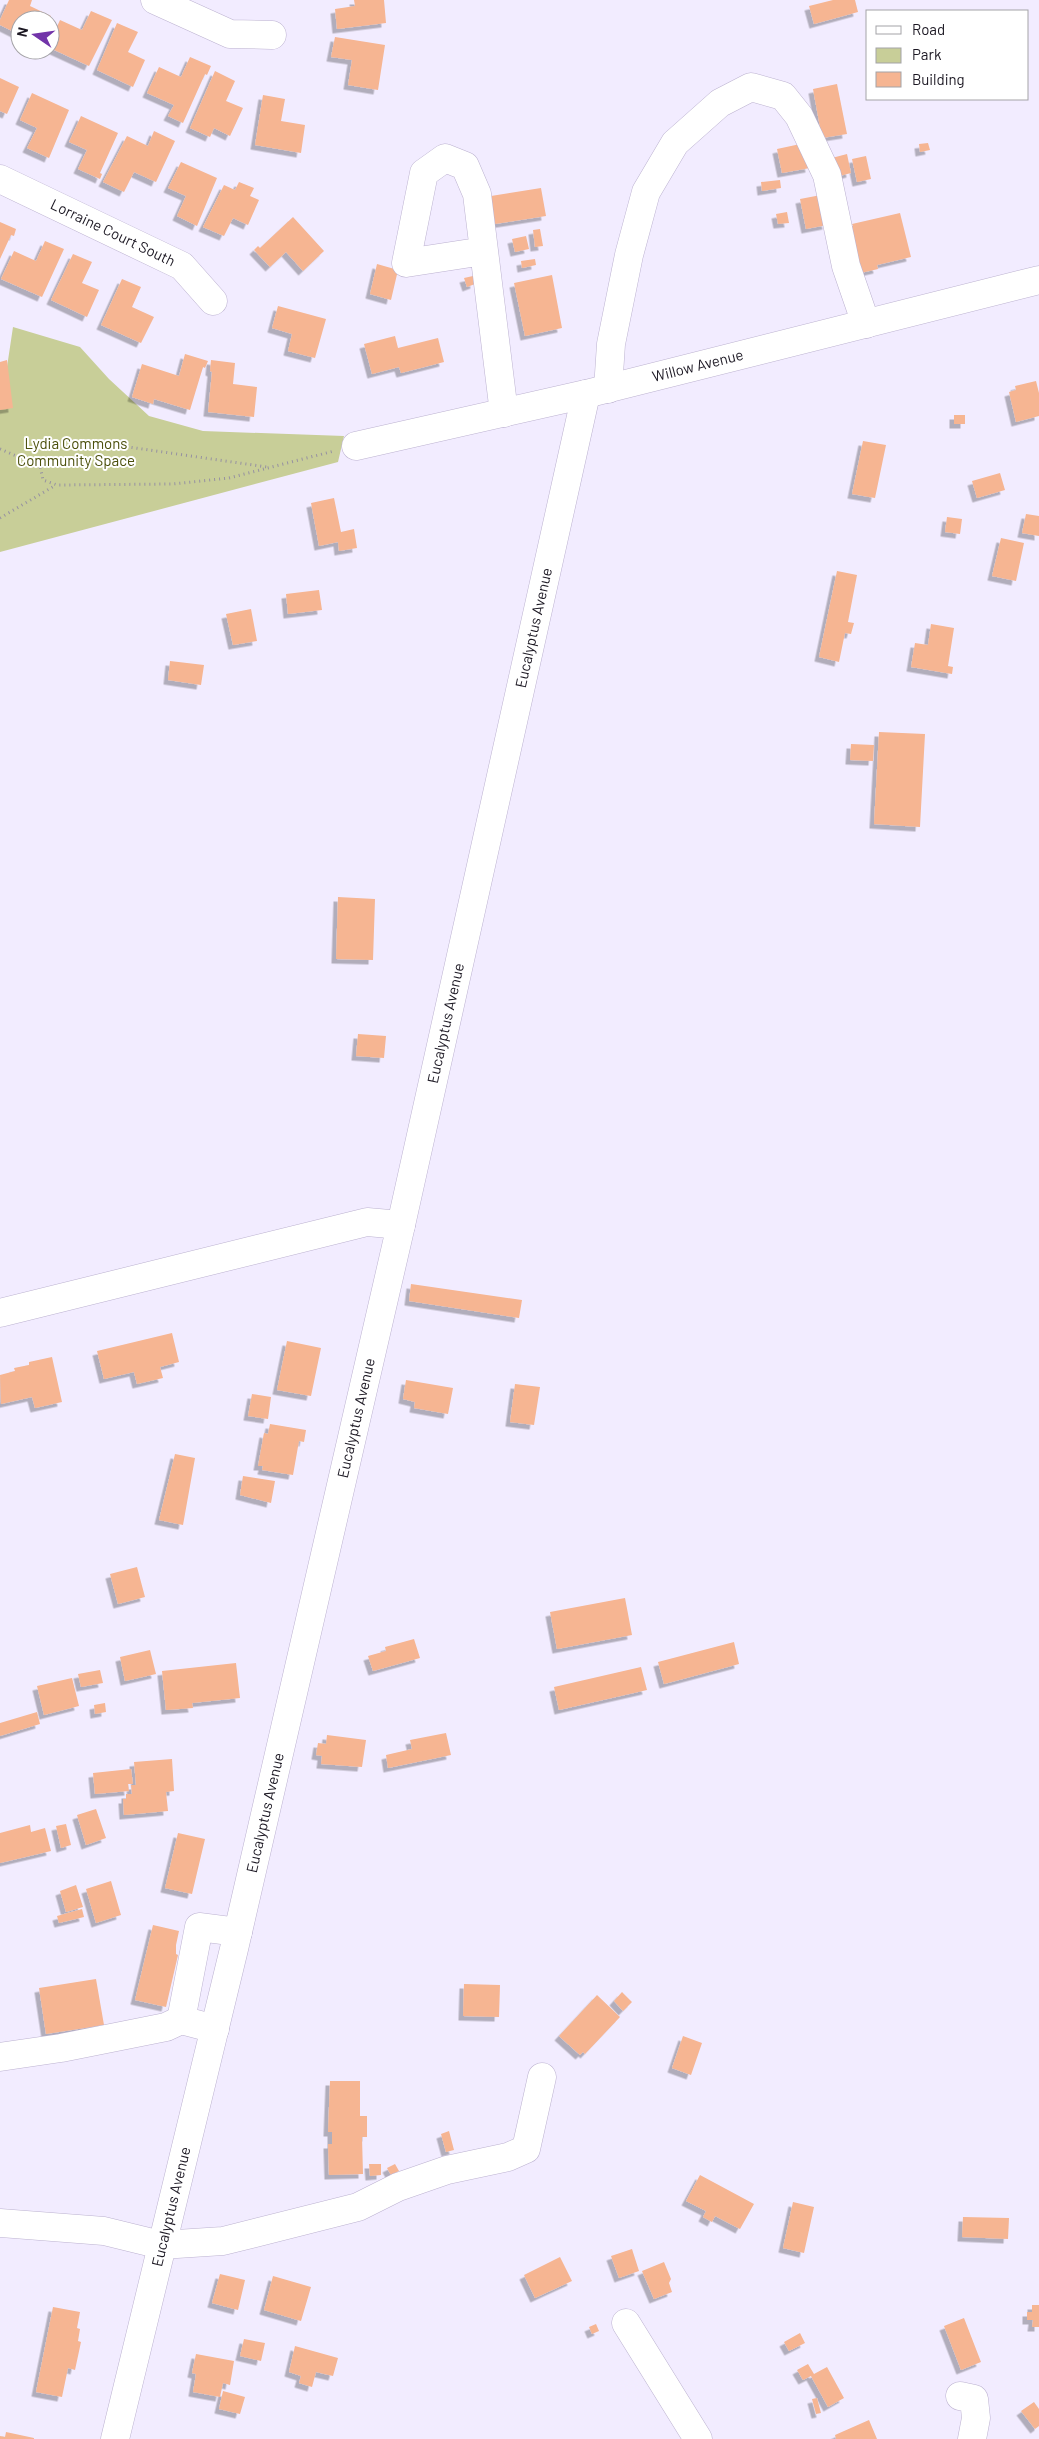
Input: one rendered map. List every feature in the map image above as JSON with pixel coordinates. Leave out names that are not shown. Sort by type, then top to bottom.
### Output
[{"type":"street","points":[[155,0],[230,34],[272,35]]},
{"type":"street","name":"Eucalyptus Avenue","points":[[115,2439],[238,1932],[401,1225],[597,392],[611,344],[629,255],[646,192],[675,143],[720,103],[751,87],[782,96],[799,116],[827,175],[846,266],[866,324]]},
{"type":"street","name":"Lorraine Court South","points":[[0,180],[182,266],[213,301]]},
{"type":"street","points":[[484,251],[504,413]]},
{"type":"street","name":"Willow Avenue","points":[[356,446],[597,392],[1039,280]]},
{"type":"street","points":[[0,1313],[367,1222],[401,1225]]},
{"type":"street","points":[[181,2020],[199,1927],[238,1932]]},
{"type":"street","points":[[0,2058],[157,2029],[181,2020],[214,2029]]},
{"type":"street","points":[[0,2223],[104,2231],[161,2245],[223,2241],[358,2207],[398,2187],[447,2170],[508,2157],[526,2149],[542,2077]]},
{"type":"street","points":[[626,2323],[698,2439]]},
{"type":"street","points":[[960,2396],[974,2400],[976,2418],[972,2439]]},
{"type":"path","points":[[87,441],[271,467]]},
{"type":"path","points":[[0,449],[40,466],[43,480],[57,485],[173,484],[229,478],[356,446]]},
{"type":"path","points":[[0,518],[57,485]]},
{"type":"green space","name":"Lydia Commons Community Space","points":[[13,327],[80,347],[109,379],[149,416],[203,431],[344,436],[338,462],[0,552],[0,366],[7,367]]},
{"type":"building","points":[[9,0],[32,0],[30,6],[38,10],[10,10],[10,30],[0,25],[0,20]]},
{"type":"building","points":[[354,0],[384,0],[386,23],[337,29],[335,9],[355,6]]},
{"type":"building","points":[[833,0],[855,0],[858,12],[814,24],[809,6]]},
{"type":"building","points":[[91,11],[112,20],[89,66],[60,53],[60,20],[82,30]]},
{"type":"building","points":[[117,23],[138,32],[128,52],[145,60],[133,87],[97,70]]},
{"type":"building","points":[[335,37],[385,45],[378,90],[348,85],[352,60],[331,57]]},
{"type":"building","points":[[190,57],[211,66],[207,75],[205,74],[183,123],[168,116],[174,105],[147,93],[159,67],[181,77]]},
{"type":"building","points":[[215,71],[235,81],[226,101],[243,108],[230,136],[214,128],[210,137],[190,128]]},
{"type":"building","points":[[0,78],[19,87],[7,114],[0,111]]},
{"type":"building","points":[[837,84],[847,134],[822,138],[813,89]]},
{"type":"building","points":[[32,93],[69,110],[49,158],[27,148],[37,128],[20,120]]},
{"type":"building","points":[[263,95],[285,99],[281,121],[305,125],[301,153],[255,145]]},
{"type":"building","points":[[81,116],[118,133],[100,173],[102,174],[100,179],[78,169],[87,150],[69,142]]},
{"type":"building","points":[[154,131],[175,141],[156,182],[134,172],[124,192],[103,182],[127,136],[148,146]]},
{"type":"building","points":[[805,143],[810,168],[782,173],[777,149]]},
{"type":"building","points":[[928,143],[930,150],[920,152],[919,144]]},
{"type":"building","points":[[847,154],[851,173],[832,178],[828,159]]},
{"type":"building","points":[[866,156],[871,179],[857,182],[852,159]]},
{"type":"building","points":[[181,162],[217,178],[197,226],[177,216],[186,196],[168,188]]},
{"type":"building","points":[[780,180],[781,188],[762,191],[761,182]]},
{"type":"building","points":[[239,182],[254,188],[250,196],[259,200],[248,225],[233,218],[224,236],[203,227],[224,185],[235,190]]},
{"type":"building","points":[[541,188],[546,216],[495,224],[491,196]]},
{"type":"building","points":[[821,195],[827,225],[806,229],[800,199]]},
{"type":"building","points":[[787,212],[789,223],[778,224],[776,214]]},
{"type":"building","points":[[900,213],[911,257],[877,265],[878,269],[852,275],[841,229],[853,226],[852,224]]},
{"type":"building","points":[[293,217],[324,251],[303,271],[286,252],[270,267],[254,250],[258,246],[260,248]]},
{"type":"building","points":[[0,222],[16,229],[14,236],[11,235],[0,259]]},
{"type":"building","points":[[540,229],[543,246],[535,247],[533,230]]},
{"type":"building","points":[[526,236],[529,249],[515,252],[512,239]]},
{"type":"building","points":[[45,241],[64,249],[42,297],[1,279],[14,251],[36,261]]},
{"type":"building","points":[[73,254],[92,262],[82,283],[99,290],[87,317],[51,300]]},
{"type":"building","points":[[535,259],[536,265],[522,268],[521,261]]},
{"type":"building","points":[[377,264],[398,270],[391,300],[370,294]]},
{"type":"building","points":[[552,275],[562,328],[525,336],[514,283]]},
{"type":"building","points":[[473,276],[475,284],[467,287],[464,278]]},
{"type":"building","points":[[122,279],[141,287],[132,307],[154,317],[141,343],[101,325]]},
{"type":"building","points":[[278,306],[326,319],[315,358],[288,351],[292,334],[272,328]]},
{"type":"building","points":[[395,336],[398,348],[438,338],[444,362],[401,373],[399,367],[372,374],[364,344]]},
{"type":"building","points":[[185,354],[208,361],[205,368],[203,367],[190,410],[154,399],[153,404],[132,397],[142,364],[179,376]]},
{"type":"building","points":[[7,360],[13,408],[0,410],[0,362]]},
{"type":"building","points":[[211,360],[235,363],[233,384],[257,387],[254,417],[208,412],[212,372],[210,371]]},
{"type":"building","points":[[1036,381],[1039,393],[1039,416],[1016,422],[1009,392],[1016,390],[1015,386]]},
{"type":"building","points":[[954,415],[965,415],[965,424],[954,424]]},
{"type":"building","points":[[863,441],[886,445],[875,498],[852,494]]},
{"type":"building","points":[[1000,473],[1005,490],[977,498],[972,481]]},
{"type":"building","points":[[334,498],[341,532],[354,529],[357,548],[339,551],[338,542],[319,546],[311,503]]},
{"type":"building","points":[[1026,514],[1039,516],[1039,536],[1022,533]]},
{"type":"building","points":[[947,517],[962,519],[960,534],[945,532]]},
{"type":"building","points":[[1001,538],[1024,543],[1016,581],[992,576]]},
{"type":"building","points":[[837,571],[857,575],[848,622],[854,623],[851,634],[845,633],[839,662],[819,657]]},
{"type":"building","points":[[319,590],[322,610],[288,614],[286,594]]},
{"type":"building","points":[[251,609],[257,641],[233,645],[226,614]]},
{"type":"building","points":[[931,624],[954,628],[948,666],[953,667],[952,674],[911,667],[915,643],[928,645]]},
{"type":"building","points":[[170,661],[204,665],[201,685],[168,680]]},
{"type":"building","points":[[879,732],[925,734],[920,827],[874,824]]},
{"type":"building","points":[[851,744],[874,745],[873,761],[850,760]]},
{"type":"building","points":[[338,897],[375,899],[373,960],[336,959]]},
{"type":"building","points":[[358,1034],[386,1036],[384,1058],[356,1056]]},
{"type":"building","points":[[411,1284],[522,1300],[519,1318],[409,1301]]},
{"type":"building","points":[[172,1333],[179,1362],[160,1367],[163,1378],[137,1384],[134,1372],[104,1379],[97,1351]]},
{"type":"building","points":[[287,1341],[321,1348],[311,1396],[277,1390]]},
{"type":"building","points":[[52,1357],[62,1402],[35,1408],[32,1397],[1,1404],[0,1375],[15,1371],[14,1368],[29,1365],[29,1362]]},
{"type":"building","points":[[406,1380],[453,1388],[448,1414],[414,1408],[415,1402],[403,1399]]},
{"type":"building","points":[[515,1384],[540,1387],[534,1425],[510,1422]]},
{"type":"building","points":[[252,1394],[271,1397],[268,1419],[248,1416]]},
{"type":"building","points":[[270,1424],[306,1430],[304,1442],[299,1441],[293,1475],[262,1470],[263,1466],[258,1466],[264,1433],[268,1434]]},
{"type":"building","points":[[175,1454],[195,1458],[183,1525],[159,1520]]},
{"type":"building","points":[[243,1476],[275,1481],[271,1503],[240,1495]]},
{"type":"building","points":[[137,1567],[145,1597],[118,1604],[110,1574]]},
{"type":"building","points":[[625,1598],[632,1635],[557,1649],[550,1612]]},
{"type":"building","points":[[414,1639],[420,1658],[373,1671],[368,1656],[386,1651],[385,1647]]},
{"type":"building","points":[[734,1642],[739,1664],[664,1684],[658,1662]]},
{"type":"building","points":[[150,1650],[156,1674],[125,1681],[120,1657]]},
{"type":"building","points":[[236,1663],[240,1698],[192,1703],[193,1708],[166,1710],[162,1671]]},
{"type":"building","points":[[641,1667],[647,1690],[559,1710],[554,1687]]},
{"type":"building","points":[[100,1670],[103,1683],[81,1687],[78,1674]]},
{"type":"building","points":[[72,1678],[79,1706],[44,1715],[37,1686]]},
{"type":"building","points":[[105,1703],[106,1712],[95,1714],[94,1705]]},
{"type":"building","points":[[37,1712],[40,1724],[0,1736],[0,1723]]},
{"type":"building","points":[[446,1733],[451,1755],[388,1768],[386,1755],[412,1749],[410,1740]]},
{"type":"building","points":[[327,1735],[366,1740],[362,1767],[321,1764],[322,1756],[316,1755],[318,1743],[326,1744]]},
{"type":"building","points":[[172,1759],[174,1791],[166,1792],[168,1811],[124,1815],[123,1799],[126,1799],[126,1794],[132,1794],[131,1785],[136,1785],[134,1762]]},
{"type":"building","points":[[131,1769],[133,1784],[128,1784],[129,1791],[95,1794],[93,1773]]},
{"type":"building","points":[[96,1809],[106,1838],[86,1845],[77,1815]]},
{"type":"building","points":[[66,1824],[71,1845],[61,1848],[56,1826]]},
{"type":"building","points":[[30,1825],[31,1832],[45,1828],[51,1851],[0,1863],[0,1833]]},
{"type":"building","points":[[178,1833],[205,1839],[192,1894],[165,1888]]},
{"type":"building","points":[[111,1881],[121,1915],[96,1923],[86,1889]]},
{"type":"building","points":[[76,1885],[83,1907],[66,1912],[60,1891]]},
{"type":"building","points":[[82,1909],[84,1917],[59,1923],[57,1916]]},
{"type":"building","points":[[153,1925],[179,1931],[176,1945],[176,1954],[178,1955],[166,2007],[135,2000]]},
{"type":"building","points":[[96,1979],[104,2025],[46,2034],[39,1988]]},
{"type":"building","points":[[464,1984],[500,1985],[499,2017],[463,2016]]},
{"type":"building","points":[[622,1992],[632,2002],[623,2011],[614,2001]]},
{"type":"building","points":[[597,1995],[620,2017],[585,2054],[583,2052],[580,2055],[559,2036]]},
{"type":"building","points":[[683,2036],[702,2043],[691,2075],[672,2068]]},
{"type":"building","points":[[330,2081],[360,2081],[360,2116],[367,2116],[367,2137],[362,2137],[363,2174],[329,2175],[328,2144],[332,2144],[332,2132],[328,2132]]},
{"type":"building","points":[[449,2131],[454,2150],[446,2152],[441,2134]]},
{"type":"building","points":[[369,2164],[381,2164],[381,2175],[370,2176]]},
{"type":"building","points":[[395,2164],[399,2171],[391,2175],[387,2168]]},
{"type":"building","points":[[700,2175],[754,2204],[740,2229],[715,2216],[712,2222],[703,2217],[706,2211],[686,2201]]},
{"type":"building","points":[[793,2202],[814,2207],[804,2253],[783,2248]]},
{"type":"building","points":[[963,2217],[1009,2218],[1008,2239],[962,2237]]},
{"type":"building","points":[[632,2249],[639,2271],[619,2278],[611,2256]]},
{"type":"building","points":[[560,2257],[572,2281],[535,2298],[524,2275]]},
{"type":"building","points":[[664,2262],[671,2279],[669,2283],[672,2292],[654,2299],[642,2271]]},
{"type":"building","points":[[220,2274],[245,2280],[238,2310],[212,2303]]},
{"type":"building","points":[[273,2276],[311,2287],[301,2321],[264,2310]]},
{"type":"building","points":[[1032,2305],[1039,2305],[1039,2327],[1032,2327],[1033,2320],[1027,2320],[1027,2312],[1032,2312]]},
{"type":"building","points":[[53,2307],[80,2312],[77,2328],[80,2329],[78,2341],[81,2342],[75,2370],[68,2368],[62,2397],[36,2392]]},
{"type":"building","points":[[964,2318],[981,2362],[961,2370],[944,2326]]},
{"type":"building","points":[[596,2324],[599,2331],[592,2334],[589,2327]]},
{"type":"building","points":[[800,2333],[805,2343],[789,2351],[784,2342]]},
{"type":"building","points":[[244,2339],[265,2343],[261,2361],[240,2356]]},
{"type":"building","points":[[295,2346],[338,2358],[333,2376],[316,2372],[312,2387],[299,2383],[301,2376],[289,2372]]},
{"type":"building","points":[[196,2354],[234,2361],[230,2385],[223,2383],[220,2397],[193,2392],[196,2374],[192,2373]]},
{"type":"building","points":[[808,2364],[814,2374],[827,2367],[844,2398],[828,2407],[811,2376],[803,2380],[797,2370]]},
{"type":"building","points":[[223,2391],[245,2397],[240,2414],[219,2409]]},
{"type":"building","points":[[817,2398],[821,2413],[816,2414],[812,2399]]},
{"type":"building","points":[[1034,2402],[1039,2409],[1039,2426],[1035,2429],[1021,2411]]},
{"type":"building","points":[[869,2420],[877,2439],[836,2439],[835,2435]]},
{"type":"building","points":[[6,2432],[34,2439],[0,2439],[0,2436],[5,2437]]}]
